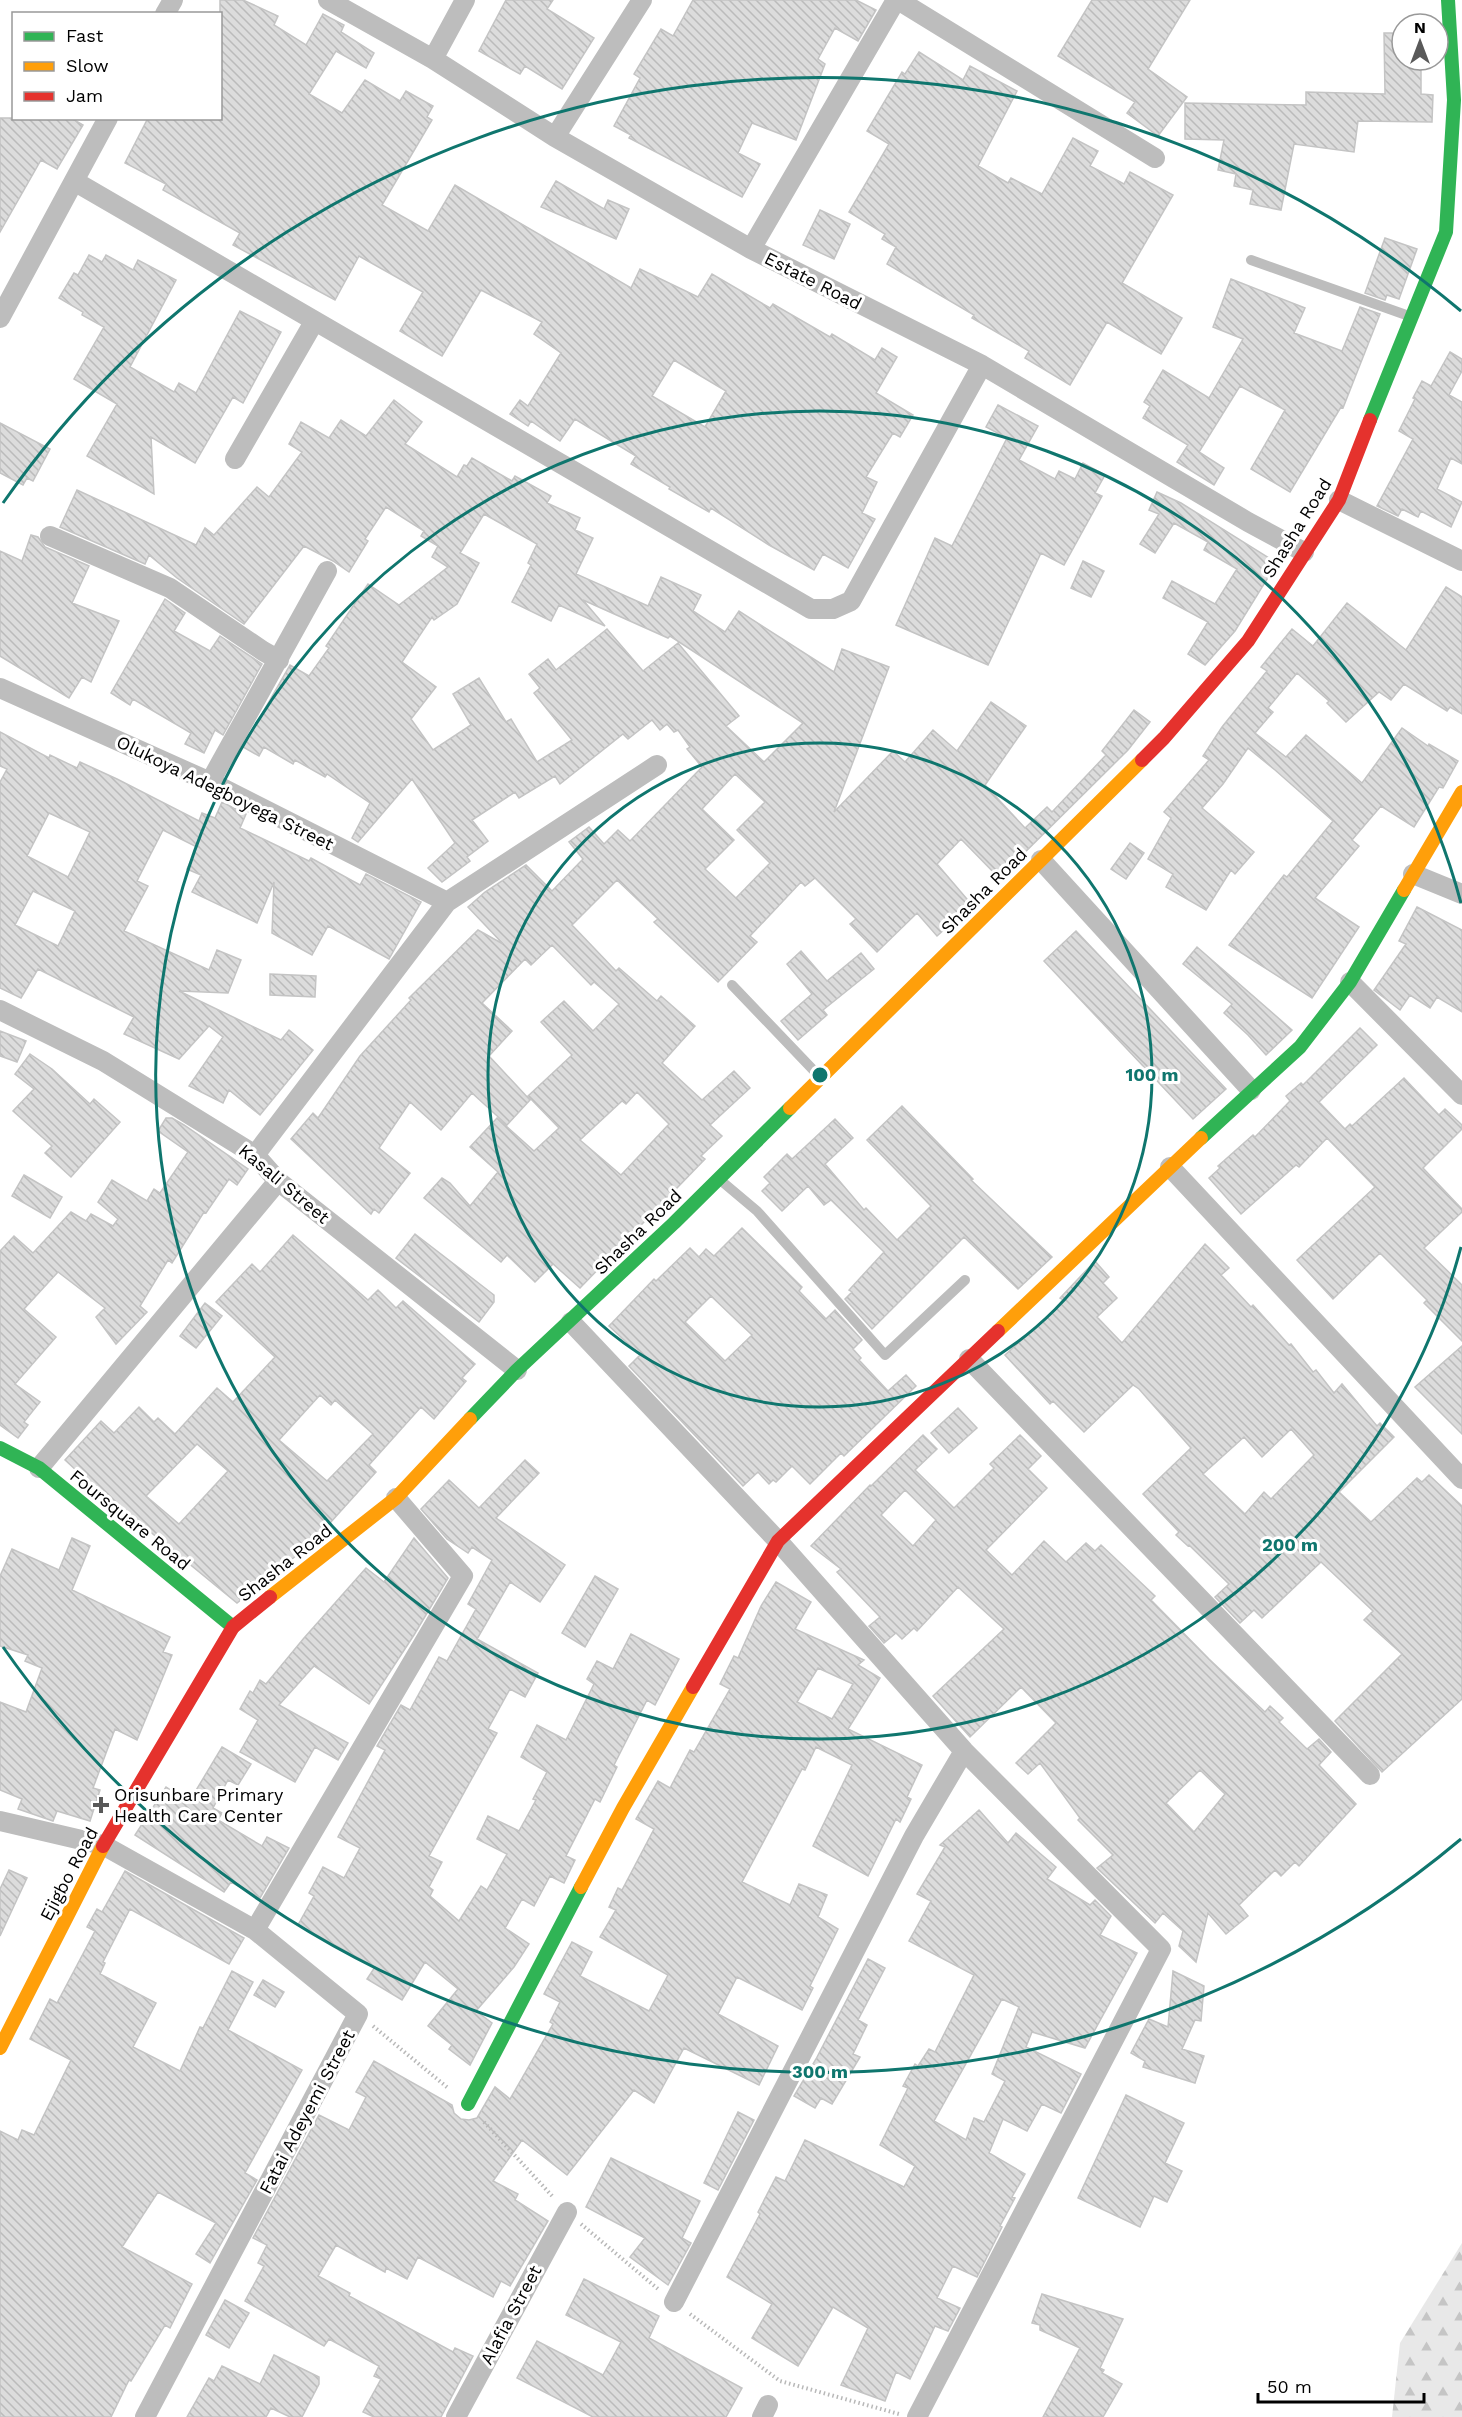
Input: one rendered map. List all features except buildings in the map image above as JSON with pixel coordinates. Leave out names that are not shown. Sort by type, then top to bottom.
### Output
[{"type":"street","name":"Estate Road","points":[[328,0],[434,59],[555,137],[751,249],[982,365],[1248,522],[1304,552]]},
{"type":"street","points":[[434,59],[465,0]]},
{"type":"street","points":[[555,137],[642,0]]},
{"type":"street","points":[[751,249],[897,0],[1155,158]]},
{"type":"street","name":"Shasha Road","points":[[233,1627],[396,1498],[517,1370],[719,1179],[1164,738],[1248,641],[1340,500],[1411,317],[1454,235],[1454,100],[1448,0]]},
{"type":"street","points":[[0,318],[107,120]]},
{"type":"street","points":[[74,181],[811,609],[833,609],[851,601],[982,365]]},
{"type":"street","points":[[235,459],[314,322]]},
{"type":"street","points":[[1340,500],[1462,561]]},
{"type":"street","points":[[50,537],[170,588],[279,660]]},
{"type":"street","points":[[210,782],[327,571]]},
{"type":"street","name":"Olukoya Adegboyega Street","points":[[0,688],[210,782],[447,902]]},
{"type":"street","points":[[255,1155],[447,902],[657,765]]},
{"type":"street","points":[[468,2104],[623,1808],[778,1541],[1251,1090],[1300,1047],[1350,982],[1462,792]]},
{"type":"street","points":[[1041,861],[1251,1090]]},
{"type":"street","points":[[1413,874],[1462,894]]},
{"type":"street","points":[[1350,982],[1462,1095]]},
{"type":"street","name":"Kasali Street","points":[[0,1010],[103,1061],[255,1155],[278,1181],[517,1370]]},
{"type":"street","points":[[1170,1167],[1462,1479]]},
{"type":"street","points":[[39,1468],[278,1181]]},
{"type":"street","points":[[570,1322],[778,1541],[964,1751],[1161,1949],[908,2415]]},
{"type":"street","points":[[969,1359],[1370,1775]]},
{"type":"street","name":"Foursquare Road","points":[[0,1448],[39,1468],[233,1627]]},
{"type":"street","points":[[255,1930],[463,1576],[396,1498]]},
{"type":"street","name":"Ejigbo Road","points":[[0,2048],[103,1845],[233,1627]]},
{"type":"street","points":[[675,2302],[914,1836],[964,1751]]},
{"type":"street","name":"Fatai Adeyemi Street","points":[[0,1821],[103,1845],[255,1930],[358,2014],[145,2417]]},
{"type":"street","name":"Alafia Street","points":[[456,2417],[567,2212]]},
{"type":"lane","points":[[1251,260],[1411,317]]},
{"type":"lane","points":[[732,985],[821,1078]]},
{"type":"lane","points":[[719,1179],[757,1211],[885,1355],[965,1280]]},
{"type":"path","points":[[567,2212],[675,2302],[780,2381],[908,2415]]},
{"type":"green space","points":[[1462,2243],[1462,2417],[1392,2417],[1400,2343]]},
{"type":"traffic: fast","points":[[1370,420],[1446,232],[1454,100],[1448,0]]},
{"type":"traffic: fast","points":[[1201,1138],[1300,1047],[1350,982],[1404,890]]},
{"type":"traffic: fast","points":[[470,1419],[517,1370],[674,1223],[790,1108]]},
{"type":"traffic: fast","points":[[0,1448],[39,1468],[233,1627]]},
{"type":"traffic: fast","points":[[468,2104],[581,1887]]},
{"type":"traffic: slow","points":[[790,1108],[1142,760]]},
{"type":"traffic: slow","points":[[1404,890],[1462,792]]},
{"type":"traffic: slow","points":[[998,1331],[1201,1138]]},
{"type":"traffic: slow","points":[[270,1597],[396,1498],[470,1419]]},
{"type":"traffic: slow","points":[[581,1887],[623,1808],[693,1687]]},
{"type":"traffic: slow","points":[[0,2048],[103,1846]]},
{"type":"traffic: jam","points":[[1142,760],[1248,641],[1339,500],[1370,420]]},
{"type":"traffic: jam","points":[[693,1687],[778,1541],[998,1331]]},
{"type":"traffic: jam","points":[[103,1846],[233,1627],[270,1597]]},
{"type":"place","name":"Orisunbare Primary Health Care Center","points":[[101,1805]]}]
